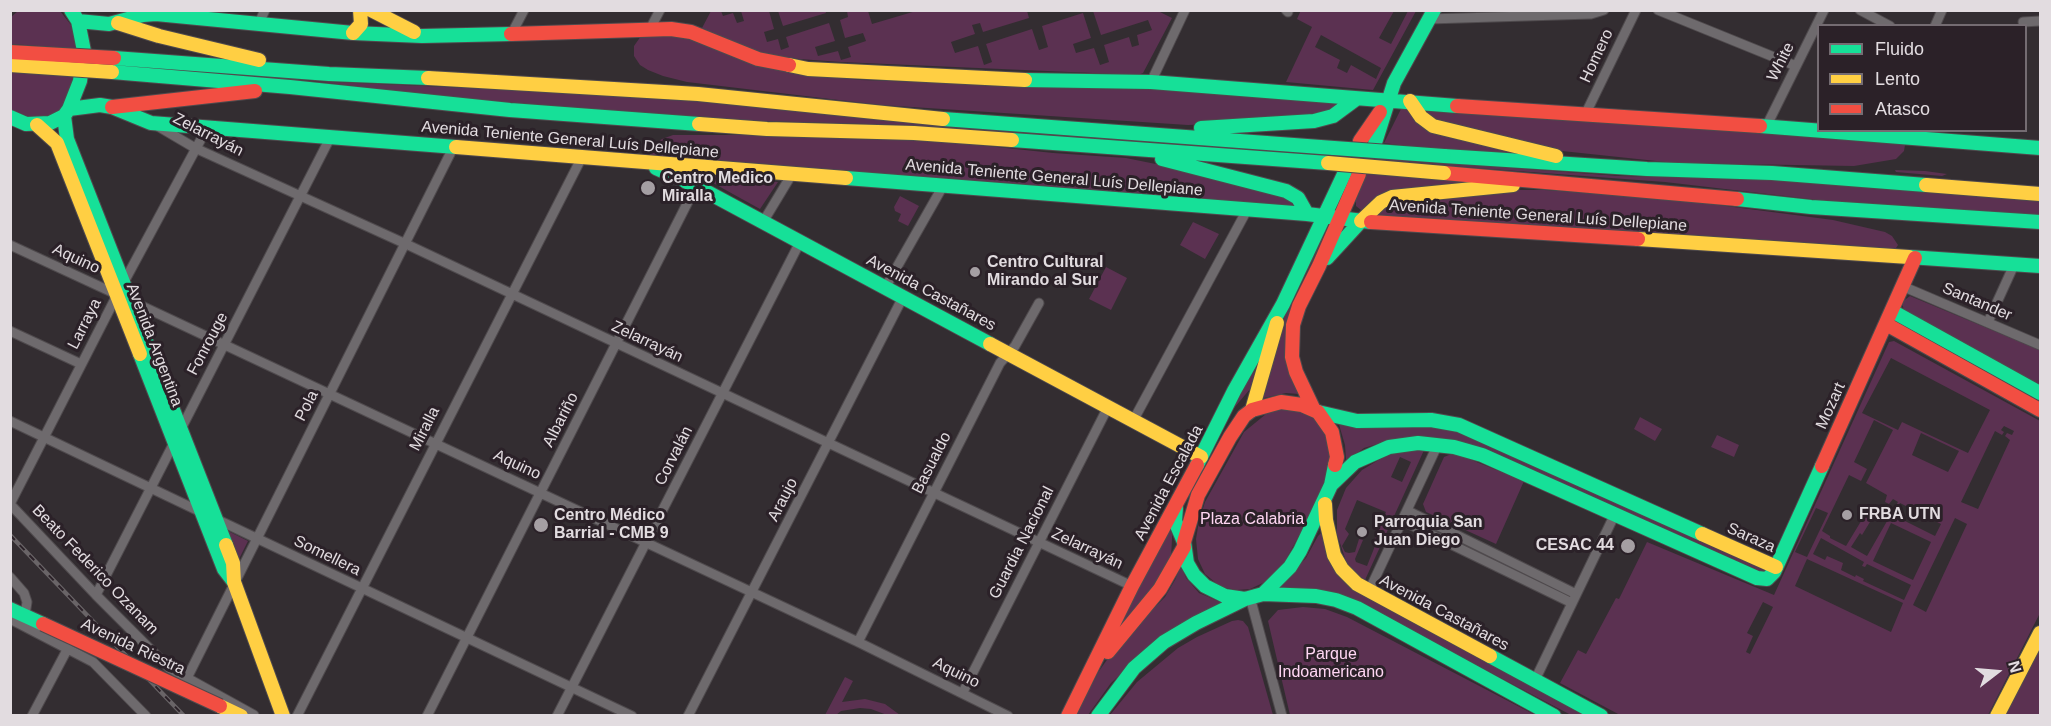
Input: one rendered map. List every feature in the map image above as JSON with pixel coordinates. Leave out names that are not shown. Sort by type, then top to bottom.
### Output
[{"type":"main road","points":[[353,33],[361,24],[360,10]]},
{"type":"main road","points":[[371,10],[391,15],[422,36]]},
{"type":"main road","points":[[75,14],[101,25],[156,14],[353,33],[422,36],[650,29],[691,32],[758,59],[808,69],[996,80],[1151,82],[1356,99],[1817,129]]},
{"type":"main road","points":[[66,112],[76,96],[83,66],[82,36],[75,14]]},
{"type":"main road","points":[[1360,141],[1387,100],[1432,15]]},
{"type":"main road","points":[[118,23],[159,36],[240,56],[329,74]]},
{"type":"main road","points":[[10,52],[329,74],[513,82],[698,94],[894,115],[1594,166],[1772,173],[2040,195]]},
{"type":"main road","points":[[10,65],[290,87],[510,110],[767,129],[914,133],[1328,163],[1545,180],[1811,207],[2040,222]]},
{"type":"main road","points":[[112,107],[290,87]]},
{"type":"main road","points":[[1121,131],[1215,128],[1314,121],[1333,116],[1356,99]]},
{"type":"main road","points":[[1375,143],[1387,100]]},
{"type":"main road","points":[[1410,102],[1421,117],[1433,126],[1594,166]]},
{"type":"main road","name":"Avenida Teniente General Luís Dellepiane","points":[[10,130],[32,124],[50,123],[66,112],[90,105],[112,107],[151,123],[207,128],[1307,214],[1361,221],[2040,266]]},
{"type":"main road","name":"Avenida Argentina","points":[[66,112],[68,139],[177,435],[202,512],[224,569],[234,582]]},
{"type":"main road","points":[[10,117],[32,124]]},
{"type":"main road","name":"Avenida Argentina","points":[[32,124],[57,143],[124,293]]},
{"type":"main road","points":[[1880,132],[1972,136],[2040,148]]},
{"type":"main road","points":[[1117,148],[1286,191],[1298,198],[1307,214]]},
{"type":"main road","name":"Avenida Castañares","points":[[643,162],[696,186],[1201,457]]},
{"type":"main road","name":"Avenida Escalada","points":[[1316,410],[1296,372],[1291,341],[1293,325],[1299,306],[1319,266],[1333,218],[1352,173]]},
{"type":"main road","points":[[1319,266],[1381,202],[1392,197],[1545,180]]},
{"type":"main road","name":"Avenida Escalada","points":[[1068,716],[1132,586],[1214,434],[1234,392],[1333,218]]},
{"type":"main road","name":"Mozart","points":[[1776,567],[1915,258]]},
{"type":"main road","name":"Avenida Escalada","points":[[1248,413],[1282,304]]},
{"type":"main road","points":[[1889,317],[2040,393]]},
{"type":"main road","points":[[1889,317],[2040,410]]},
{"type":"main road","points":[[1098,716],[1134,668],[1164,642],[1196,623],[1253,597],[1290,567],[1328,491],[1337,457],[1336,445],[1332,432],[1316,410],[1292,402],[1281,402],[1227,421],[1214,434]]},
{"type":"main road","name":"Saraza","points":[[1316,410],[1357,421],[1431,420],[1459,425],[1776,567],[1771,577],[1757,578],[1482,455],[1438,444],[1408,444],[1374,452],[1355,462],[1328,491]]},
{"type":"main road","points":[[1184,545],[1198,495],[1230,437],[1248,413]]},
{"type":"main road","name":"Avenida Argentina","points":[[177,435],[216,519],[233,563],[234,582],[283,716]]},
{"type":"main road","name":"Avenida Castañares","points":[[1328,491],[1326,520],[1334,555],[1349,577],[1369,591],[1601,716]]},
{"type":"main road","points":[[1176,506],[1175,521],[1184,545],[1187,563],[1194,576],[1205,586],[1225,596],[1316,596],[1336,600],[1357,608],[1554,716]]},
{"type":"main road","name":"Avenida Escalada","points":[[1087,679],[1124,630],[1160,589],[1184,545]]},
{"type":"main road","name":"Avenida Riestra","points":[[10,609],[18,616],[44,624],[230,712]]},
{"type":"main road","points":[[1997,716],[2040,633]]},
{"type":"street","points":[[259,23],[266,10]]},
{"type":"street","points":[[512,33],[524,10]]},
{"type":"street","points":[[650,29],[660,10]]},
{"type":"street","points":[[1151,82],[1185,10]]},
{"type":"street","points":[[1432,15],[1591,14],[1604,10]]},
{"type":"street","name":"Homero","points":[[1585,115],[1636,10]]},
{"type":"street","points":[[1658,10],[1796,66]]},
{"type":"street","name":"White","points":[[1766,127],[1824,10]]},
{"type":"street","points":[[1860,10],[1886,24]]},
{"type":"street","points":[[1936,24],[1942,10]]},
{"type":"street","points":[[2022,24],[2028,10]]},
{"type":"street","points":[[2022,24],[2040,21]]},
{"type":"street","name":"Zelarrayán","points":[[151,123],[195,148],[406,244],[1132,586]]},
{"type":"street","name":"Larraya","points":[[10,504],[81,364],[124,293],[207,128]]},
{"type":"street","name":"Fonrouge","points":[[96,595],[330,138]]},
{"type":"street","name":"Pola","points":[[187,678],[454,146]]},
{"type":"street","name":"Miralla","points":[[297,716],[582,157]]},
{"type":"street","name":"Albariño","points":[[427,716],[696,186],[696,167]]},
{"type":"street","points":[[763,222],[792,174]]},
{"type":"street","points":[[885,288],[943,186]]},
{"type":"street","points":[[1133,421],[1247,210]]},
{"type":"street","name":"Corvalán","points":[[557,716],[800,242]]},
{"type":"street","name":"Aquino","points":[[10,245],[124,293],[329,395],[753,592],[963,692],[1008,716]]},
{"type":"street","points":[[1988,322],[2014,265]]},
{"type":"street","name":"Santander","points":[[1902,286],[2040,345]]},
{"type":"street","name":"Araujo","points":[[687,716],[753,592],[903,297]]},
{"type":"street","name":"Basualdo","points":[[858,642],[1000,363],[1015,346],[1039,303]]},
{"type":"street","points":[[10,331],[81,364]]},
{"type":"street","name":"Guardia Nacional","points":[[963,692],[1108,407]]},
{"type":"street","name":"Somellera","points":[[10,421],[632,716]]},
{"type":"street","points":[[1369,591],[1438,444]]},
{"type":"street","name":"Beato Federico Ozanam","points":[[10,504],[169,668],[187,678]]},
{"type":"street","points":[[1535,680],[1615,514]]},
{"type":"street","points":[[1406,516],[1574,598]]},
{"type":"street","points":[[10,577],[24,593],[27,602],[14,621],[93,662],[146,716]]},
{"type":"street","points":[[1253,597],[1282,716]]},
{"type":"street","points":[[32,716],[68,648]]},
{"type":"street","name":"Avenida Riestra","points":[[187,678],[254,716]]},
{"type":"green space","points":[[825,10],[826,13],[783,26],[778,11]]},
{"type":"green space","points":[[1301,10],[1394,11],[1379,38],[1391,44],[1408,11],[1416,11],[1373,90],[1286,82],[1312,27],[1297,19]],"holes":[[[1321,35],[1381,68],[1376,79],[1351,65],[1347,73],[1337,68],[1340,60],[1315,47]]]},
{"type":"green space","points":[[18,11],[60,11],[71,25],[78,49],[11,44],[10,18]]},
{"type":"green space","points":[[711,11],[721,11],[723,16],[733,13],[737,23],[744,21],[741,11],[769,11],[774,29],[764,32],[767,42],[778,39],[781,50],[789,47],[786,37],[829,23],[835,41],[815,47],[818,56],[838,51],[841,60],[851,57],[848,47],[866,41],[863,33],[845,38],[840,20],[848,17],[847,11],[868,11],[872,24],[916,11],[1027,11],[1029,18],[983,32],[980,23],[972,25],[975,34],[951,42],[955,53],[978,46],[984,65],[992,62],[986,44],[1032,29],[1039,50],[1048,47],[1042,26],[1083,13],[1091,38],[1073,44],[1076,53],[1094,48],[1100,65],[1109,62],[1104,45],[1129,37],[1132,47],[1139,45],[1137,35],[1152,30],[1148,20],[1101,35],[1093,11],[1158,11],[1172,18],[1143,73],[1138,75],[841,62],[758,56],[702,28]]},
{"type":"green space","points":[[682,35],[826,76],[861,80],[1195,91],[1336,103],[1339,110],[1252,122],[1188,125],[881,105],[687,82],[648,70],[640,65],[634,56],[634,46],[641,36]]},
{"type":"green space","points":[[10,71],[77,75],[67,104],[59,113],[46,119],[27,118],[11,112]]},
{"type":"green space","points":[[312,81],[667,97],[1220,146],[1619,176],[1792,180],[2040,199],[2040,216],[1819,200],[1665,182],[899,125],[727,120],[443,97]]},
{"type":"green space","points":[[1402,107],[1524,154],[1421,148],[1384,143]]},
{"type":"green space","points":[[1426,110],[1904,142],[1905,145],[1904,151],[1896,159],[1854,166],[1675,163],[1562,151],[1434,123]]},
{"type":"green space","points":[[673,135],[884,135],[1053,153],[1126,158],[1205,174],[1291,198],[1293,209],[663,158],[650,155],[650,147]]},
{"type":"green space","points":[[1895,170],[1947,174],[1942,176],[1896,172]]},
{"type":"green space","points":[[1367,174],[1479,181],[1361,210],[1356,206],[1356,197]]},
{"type":"green space","points":[[705,175],[778,182],[760,209],[704,178]]},
{"type":"green space","points":[[1505,190],[1545,190],[1665,198],[1833,220],[1885,232],[1892,236],[1898,245],[1894,251],[1380,216],[1378,213],[1382,206]]},
{"type":"green space","points":[[900,196],[919,206],[908,226],[898,221],[901,214],[895,211],[894,207]]},
{"type":"green space","points":[[1193,222],[1219,234],[1205,259],[1180,245]]},
{"type":"green space","points":[[1323,236],[1324,239],[1292,300],[1285,333],[1289,369],[1299,394],[1286,393],[1264,398],[1262,395],[1289,304]]},
{"type":"green space","points":[[1106,267],[1127,278],[1111,310],[1089,299]]},
{"type":"green space","points":[[1910,296],[2040,350],[2040,387],[1904,311],[1902,302]]},
{"type":"green space","points":[[1901,323],[2040,397],[2040,403],[1901,326]]},
{"type":"green space","points":[[1270,331],[1256,382],[1223,421]]},
{"type":"green space","points":[[1894,341],[2040,421],[2040,613],[1988,715],[1620,715],[1560,683],[1578,650],[1586,654],[1616,598],[1619,599],[1647,542],[1774,595],[1889,342]],"holes":[[[1891,358],[1990,410],[1968,453],[1902,422],[1898,430],[1862,413]],[[1874,420],[1893,430],[1866,483],[1887,495],[1885,502],[1889,504],[1893,499],[1898,502],[1867,556],[1851,547],[1873,517],[1866,513],[1846,546],[1822,531],[1849,475],[1861,481],[1867,469],[1854,462]],[[2004,426],[2014,431],[2012,435],[2007,433],[2005,436],[2010,440],[1978,509],[1961,502],[1995,431],[2002,435],[2004,432],[2001,430]],[[1921,433],[1959,451],[1948,472],[1912,455]],[[1900,503],[1941,524],[1935,536],[1897,517],[1898,513],[1895,512]],[[1816,508],[1828,513],[1807,557],[1795,552]],[[1955,518],[1967,524],[1926,612],[1913,605]],[[1891,523],[1931,542],[1913,580],[1873,561]],[[1821,538],[1864,562],[1862,566],[1865,567],[1867,564],[1911,585],[1904,600],[1863,581],[1864,579],[1856,575],[1855,577],[1841,570],[1843,563],[1827,556],[1825,560],[1813,554]],[[1807,559],[1903,603],[1891,632],[1795,586]],[[1763,602],[1773,607],[1750,654],[1746,652],[1753,636],[1747,633]]]},
{"type":"green space","name":"Plaza Calabria","points":[[1289,409],[1311,415],[1322,426],[1330,442],[1332,457],[1321,495],[1285,561],[1267,581],[1250,589],[1237,590],[1221,587],[1205,574],[1198,559],[1196,539],[1205,502],[1244,432],[1266,414]]},
{"type":"green space","points":[[1640,417],[1662,429],[1655,441],[1634,429]]},
{"type":"green space","points":[[1338,421],[1421,423],[1455,429],[1765,568],[1765,571],[1760,574],[1450,440],[1408,437],[1387,441],[1364,448],[1348,460]]},
{"type":"green space","points":[[1717,435],[1739,445],[1734,457],[1711,447]]},
{"type":"green space","points":[[1425,448],[1365,580],[1352,572],[1346,561],[1337,534],[1337,510],[1346,488],[1362,470],[1400,450]],"holes":[[[1400,457],[1411,462],[1402,482],[1391,477]],[[1357,500],[1386,512],[1373,543],[1375,546],[1367,566],[1356,562],[1355,559],[1363,540],[1359,539],[1355,552],[1345,552],[1342,546],[1349,534],[1345,529]]]},
{"type":"green space","points":[[1454,453],[1524,481],[1496,544],[1426,512],[1423,504],[1444,457]]},
{"type":"green space","points":[[1168,527],[1172,529],[1171,557],[1165,572],[1110,639]]},
{"type":"green space","points":[[228,531],[248,541],[239,559]]},
{"type":"green space","points":[[1323,531],[1338,569],[1595,715],[1571,715],[1368,608],[1277,591],[1306,558]]},
{"type":"green space","points":[[1181,566],[1186,578],[1199,593],[1220,602],[1220,606],[1139,657],[1111,683],[1088,715],[1075,716],[1099,671],[1119,643],[1165,597]]},
{"type":"green space","name":"Parque Indoamericano","points":[[1303,607],[1325,609],[1347,617],[1535,715],[1290,715],[1268,621],[1278,610]]},
{"type":"green space","name":"Parque Indoamericano","points":[[1238,620],[1243,621],[1248,627],[1273,715],[1110,715],[1137,682],[1178,648],[1197,637]]},
{"type":"green space","points":[[2040,642],[2040,715],[2002,715]]},
{"type":"green space","points":[[845,677],[853,681],[842,702],[865,699],[885,704],[900,715],[887,715],[860,708],[841,711],[836,715],[825,715]]},
{"type":"railway","points":[[10,535],[184,716]]},
{"type":"traffic: fast","points":[[10,117],[26,124],[50,123],[64,116],[69,109],[80,81],[84,51],[78,21],[71,10]]},
{"type":"traffic: fast","points":[[1375,143],[1394,83],[1434,10]]},
{"type":"traffic: fast","points":[[78,21],[109,24],[156,14],[353,33],[422,36],[511,34]]},
{"type":"traffic: fast","points":[[114,58],[329,74],[428,78]]},
{"type":"traffic: fast","points":[[112,72],[290,87],[510,110],[699,124]]},
{"type":"traffic: fast","points":[[1025,80],[1151,82],[1457,106]]},
{"type":"traffic: fast","points":[[1201,128],[1314,121],[1333,116],[1356,99]]},
{"type":"traffic: fast","points":[[69,109],[100,105],[112,107],[151,123],[456,147]]},
{"type":"traffic: fast","points":[[64,116],[67,139],[226,545]]},
{"type":"traffic: fast","points":[[943,119],[1334,148]]},
{"type":"traffic: fast","points":[[1760,126],[1817,130]]},
{"type":"traffic: fast","points":[[1836,132],[2040,148]]},
{"type":"traffic: fast","points":[[1012,140],[1328,163]]},
{"type":"traffic: fast","points":[[1334,148],[1444,156]]},
{"type":"traffic: fast","points":[[1444,156],[1647,169],[1772,173],[1926,185]]},
{"type":"traffic: fast","points":[[1162,159],[1286,191],[1298,198],[1307,214]]},
{"type":"traffic: fast","points":[[656,168],[696,186],[990,344]]},
{"type":"traffic: fast","points":[[1197,465],[1234,391],[1283,304],[1345,172]]},
{"type":"traffic: fast","points":[[846,178],[1307,214],[1371,222]]},
{"type":"traffic: fast","points":[[1737,199],[1811,207],[2040,222]]},
{"type":"traffic: fast","points":[[1327,258],[1361,221]]},
{"type":"traffic: fast","points":[[1909,257],[2040,266]]},
{"type":"traffic: fast","points":[[1892,311],[2040,393]]},
{"type":"traffic: fast","points":[[140,354],[224,569],[234,582]]},
{"type":"traffic: fast","points":[[1318,412],[1357,421],[1431,420],[1459,425],[1702,534]]},
{"type":"traffic: fast","points":[[1331,485],[1355,462],[1389,447],[1418,443],[1454,447],[1482,455],[1757,578],[1767,579],[1774,572],[1822,466]]},
{"type":"traffic: fast","points":[[1176,508],[1175,521],[1184,542],[1187,563],[1194,575],[1205,586],[1225,596],[1245,599],[1263,594],[1290,567],[1331,485],[1335,465]]},
{"type":"traffic: fast","points":[[1263,594],[1316,596],[1357,608],[1554,716]]},
{"type":"traffic: fast","points":[[1098,716],[1134,668],[1164,642],[1245,599]]},
{"type":"traffic: fast","points":[[10,609],[43,624]]},
{"type":"traffic: fast","points":[[1490,656],[1601,716]]},
{"type":"traffic: slow","points":[[353,33],[361,24],[360,10]]},
{"type":"traffic: slow","points":[[371,10],[414,32]]},
{"type":"traffic: slow","points":[[118,23],[159,36],[259,60]]},
{"type":"traffic: slow","points":[[10,65],[112,72]]},
{"type":"traffic: slow","points":[[789,65],[808,69],[1025,80]]},
{"type":"traffic: slow","points":[[428,78],[698,94],[943,119]]},
{"type":"traffic: slow","points":[[1410,101],[1421,117],[1433,126],[1556,156]]},
{"type":"traffic: slow","points":[[699,124],[767,129],[914,133],[1012,140]]},
{"type":"traffic: slow","points":[[37,125],[57,143],[140,354]]},
{"type":"traffic: slow","points":[[456,147],[846,178]]},
{"type":"traffic: slow","points":[[1328,163],[1444,173]]},
{"type":"traffic: slow","points":[[1361,221],[1381,202],[1392,197],[1513,185]]},
{"type":"traffic: slow","points":[[1926,185],[2040,194]]},
{"type":"traffic: slow","points":[[1638,239],[1909,257]]},
{"type":"traffic: slow","points":[[1252,410],[1277,323]]},
{"type":"traffic: slow","points":[[990,344],[1201,457]]},
{"type":"traffic: slow","points":[[1325,504],[1334,555],[1342,569],[1357,584],[1490,656]]},
{"type":"traffic: slow","points":[[1702,534],[1776,567]]},
{"type":"traffic: slow","points":[[226,545],[233,563],[234,582],[283,716]]},
{"type":"traffic: slow","points":[[1997,716],[2040,633]]},
{"type":"traffic: slow","points":[[220,706],[241,716]]},
{"type":"traffic: jam","points":[[511,34],[671,29],[691,32],[758,59],[789,65]]},
{"type":"traffic: jam","points":[[10,52],[114,58]]},
{"type":"traffic: jam","points":[[112,107],[255,91]]},
{"type":"traffic: jam","points":[[1457,106],[1760,126]]},
{"type":"traffic: jam","points":[[1360,141],[1380,112]]},
{"type":"traffic: jam","points":[[1444,173],[1737,199]]},
{"type":"traffic: jam","points":[[1313,408],[1296,372],[1292,357],[1293,325],[1299,306],[1359,174]]},
{"type":"traffic: jam","points":[[1371,222],[1638,239]]},
{"type":"traffic: jam","points":[[1822,466],[1915,258]]},
{"type":"traffic: jam","points":[[1886,324],[2040,410]]},
{"type":"traffic: jam","points":[[1184,542],[1198,495],[1230,437],[1244,416],[1252,410],[1281,402],[1302,405],[1318,412],[1332,432],[1337,457],[1335,465]]},
{"type":"traffic: jam","points":[[1068,716],[1132,586],[1197,465]]},
{"type":"traffic: jam","points":[[1108,652],[1160,589],[1184,547]]},
{"type":"traffic: jam","points":[[43,624],[220,706]]},
{"type":"place","name":"Centro Medico Miralla","points":[[648,188]]},
{"type":"place","name":"Centro Cultural Mirando al Sur","points":[[975,272]]},
{"type":"place","name":"FRBA UTN","points":[[1847,515]]},
{"type":"place","name":"Centro Médico Barrial - CMB 9","points":[[541,525]]},
{"type":"place","name":"Parroquia San Juan Diego","points":[[1362,532]]},
{"type":"place","name":"CESAC 44","points":[[1628,546]]}]
